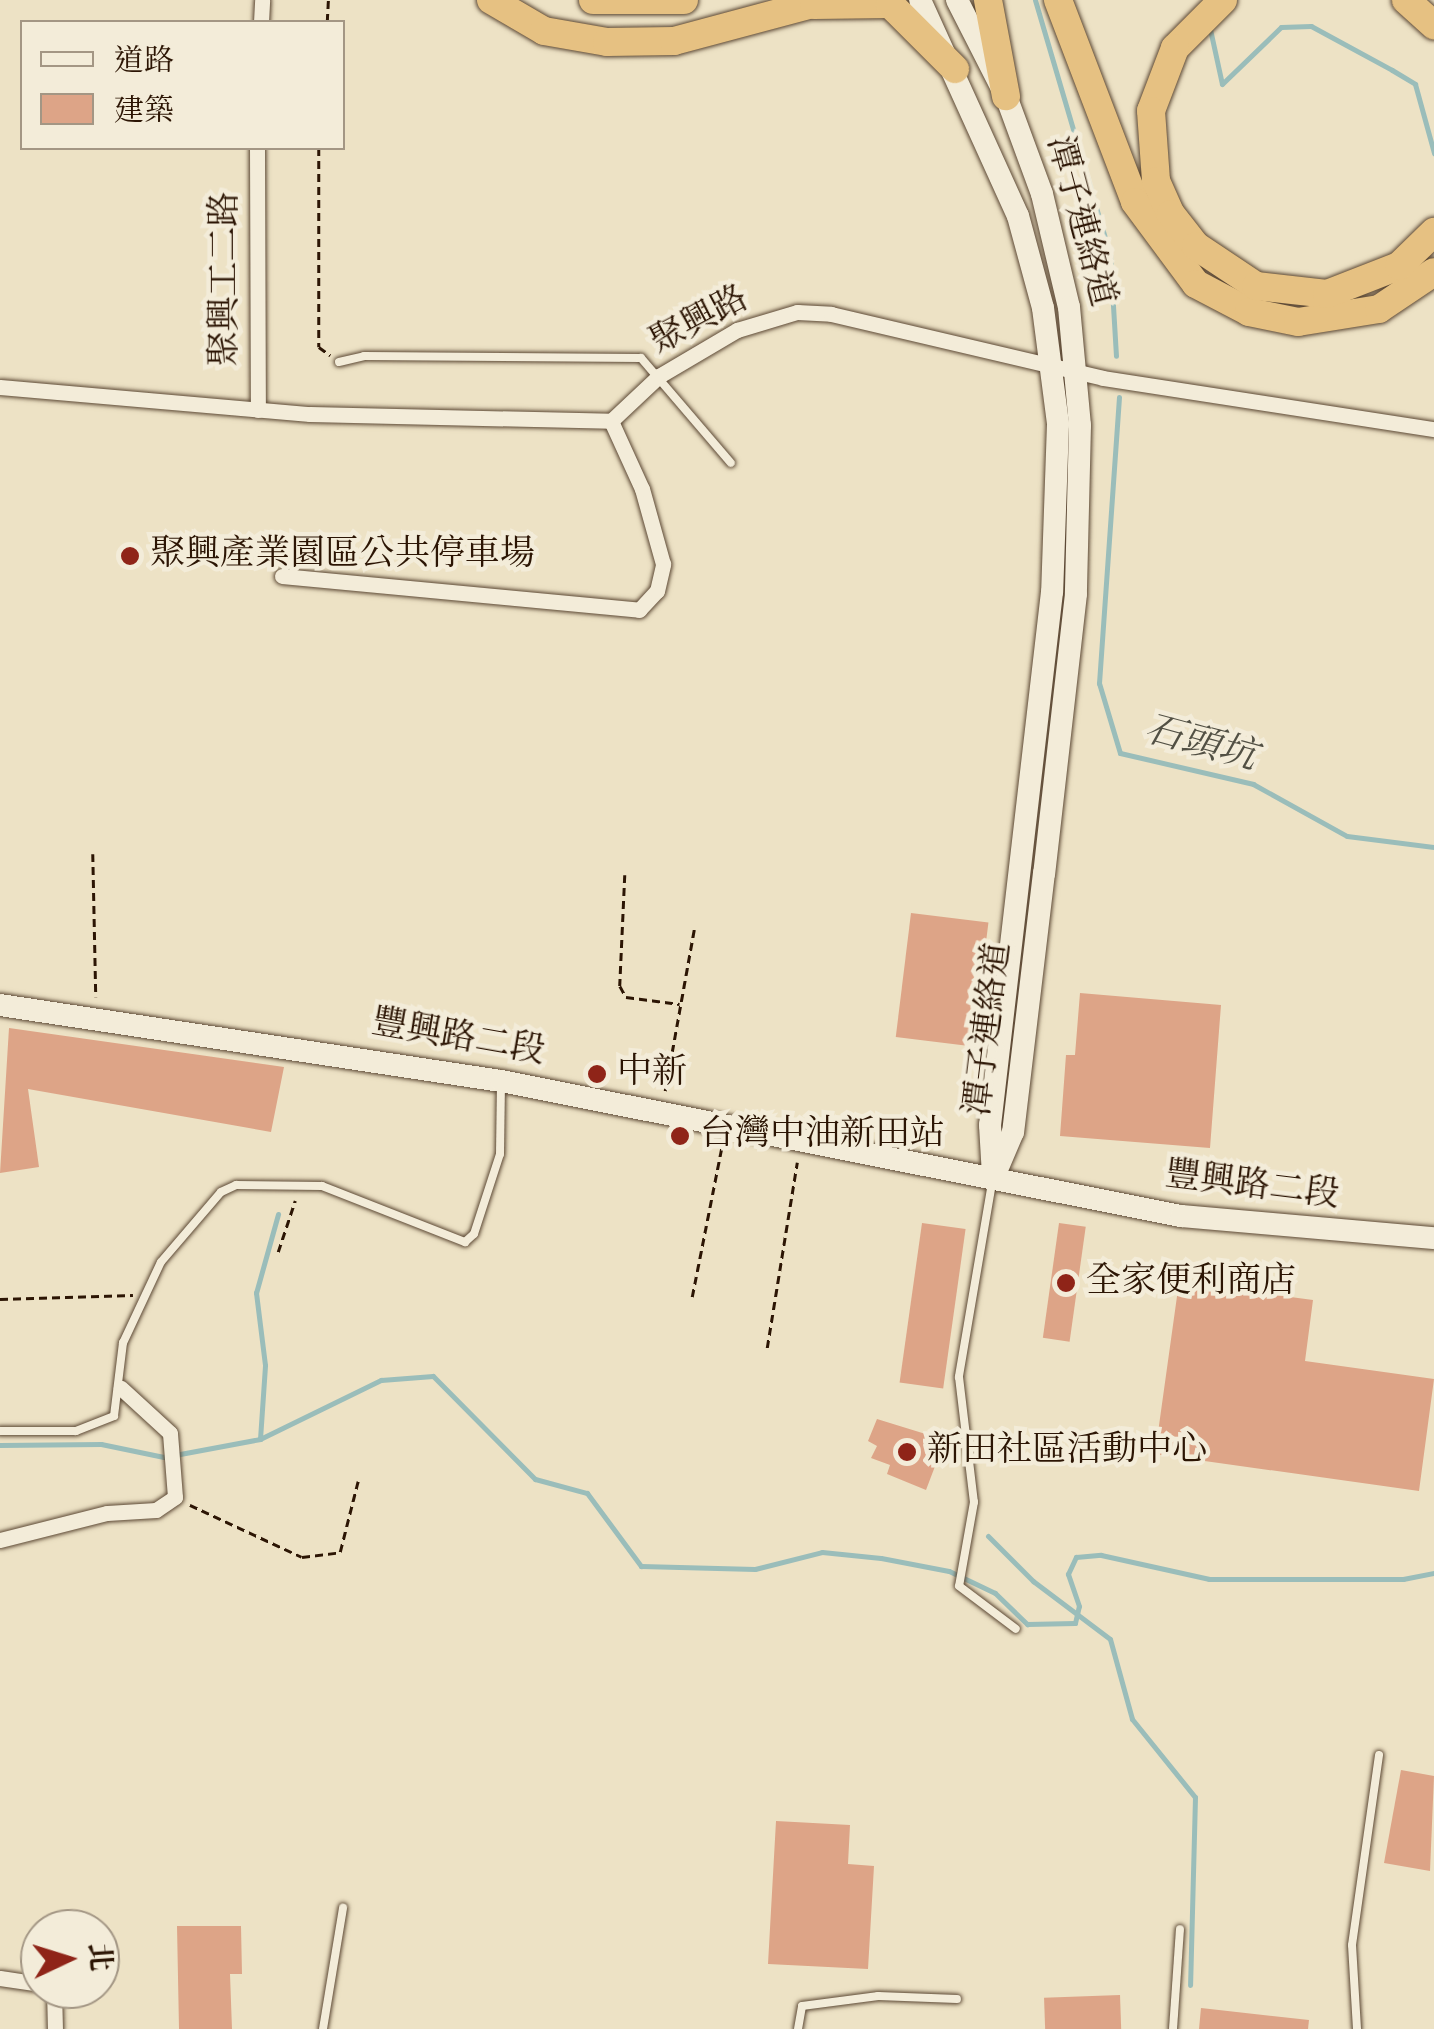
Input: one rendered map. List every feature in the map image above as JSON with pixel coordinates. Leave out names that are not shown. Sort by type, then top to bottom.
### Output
[{"type":"highway","points":[[491,0],[544,30],[606,42],[674,42],[821,3],[890,4],[955,69]]},
{"type":"highway","points":[[593,0],[684,0]]},
{"type":"highway","points":[[988,0],[1006,96]]},
{"type":"highway","points":[[1058,0],[1134,202],[1196,284],[1249,312],[1298,322],[1378,309],[1434,272]]},
{"type":"highway","points":[[1223,0],[1175,48],[1151,111],[1156,181],[1196,246],[1256,286],[1286,295],[1326,294],[1399,266],[1434,232]]},
{"type":"highway","points":[[1406,0],[1434,26]]},
{"type":"street","name":"潭子連絡道","points":[[920,0],[955,69],[1018,216],[1052,367],[1058,436],[1054,566],[990,1125],[993,1179]]},
{"type":"street","name":"潭子連絡道","points":[[957,0],[1006,96],[1052,230],[1077,372],[1082,468],[1076,594],[1013,1132],[993,1179]]},
{"type":"street","name":"聚興工二路","points":[[257,150],[258,410]]},
{"type":"street","name":"聚興路","points":[[611,421],[659,376],[758,320],[797,312],[831,314],[1077,372],[1434,429]]},
{"type":"street","points":[[0,387],[258,410],[611,421],[642,489],[663,564],[657,591],[639,610],[282,576]]},
{"type":"street","name":"豐興路二段","points":[[0,1005],[501,1081],[1181,1216],[1434,1238]]},
{"type":"street","points":[[0,1540],[107,1513],[156,1510],[175,1497],[170,1433],[120,1388]]},
{"type":"lane","points":[[339,362],[364,356],[641,358],[732,462]]},
{"type":"lane","points":[[0,1431],[76,1430],[114,1416],[123,1343],[161,1262],[221,1192],[236,1185],[322,1186],[465,1242],[474,1234],[500,1154],[501,1081]]},
{"type":"lane","points":[[993,1179],[959,1376],[974,1502],[959,1586],[1016,1629]]},
{"type":"lane","points":[[1358,2029],[1352,1945],[1379,1755]]},
{"type":"lane","points":[[323,2029],[343,1908]]},
{"type":"lane","points":[[1173,2029],[1180,1929]]},
{"type":"lane","points":[[798,2029],[802,2006],[878,1996],[957,1999]]},
{"type":"path","points":[[320,150],[319,347],[339,362]]},
{"type":"path","points":[[93,854],[96,1019]]},
{"type":"path","points":[[625,875],[620,986],[626,997],[680,1004]]},
{"type":"path","points":[[660,1115],[694,930]]},
{"type":"path","points":[[692,1297],[726,1125]]},
{"type":"path","points":[[767,1348],[801,1138]]},
{"type":"path","points":[[278,1252],[300,1187]]},
{"type":"path","points":[[0,1299],[146,1293]]},
{"type":"path","points":[[175,1497],[256,1541],[302,1557],[340,1552],[358,1481]]},
{"type":"building","points":[[911,913],[988,923],[973,1047],[896,1037]]},
{"type":"building","points":[[1080,993],[1221,1005],[1210,1148],[1060,1136],[1066,1055],[1075,1055]]},
{"type":"building","points":[[9,1028],[284,1067],[271,1132],[28,1089],[39,1167],[0,1173]]},
{"type":"building","points":[[922,1223],[966,1229],[943,1389],[900,1382]]},
{"type":"building","name":"全家便利商店","points":[[1059,1223],[1086,1227],[1070,1342],[1043,1338]]},
{"type":"building","points":[[1179,1282],[1313,1300],[1305,1361],[1434,1379],[1419,1491],[1155,1454]]},
{"type":"building","name":"新田社區活動中心","points":[[877,1419],[945,1440],[926,1490],[887,1474],[890,1465],[871,1458],[877,1446],[868,1441]]},
{"type":"building","points":[[1401,1770],[1434,1776],[1430,1871],[1384,1863]]},
{"type":"building","points":[[776,1821],[850,1825],[848,1864],[874,1866],[868,1969],[768,1964]]},
{"type":"building","points":[[177,1926],[241,1926],[242,1974],[230,1974],[232,2029],[179,2029]]},
{"type":"building","points":[[1120,1995],[1121,2029],[1045,2029],[1044,1998]]},
{"type":"building","points":[[1201,2008],[1309,2020],[1308,2029],[1199,2029]]},
{"type":"waterway","name":"石頭坑","points":[[1035,0],[1110,255],[1116,356]]},
{"type":"waterway","points":[[1210,29],[1222,84],[1281,27],[1311,26],[1392,70],[1415,84],[1434,153]]},
{"type":"waterway","name":"石頭坑","points":[[1119,397],[1099,683],[1120,753],[1253,784],[1347,836],[1434,847]]},
{"type":"waterway","points":[[260,1439],[265,1365],[256,1293],[278,1214]]},
{"type":"waterway","points":[[0,1445],[101,1444],[164,1457],[260,1439],[381,1380],[433,1376],[535,1479],[587,1493],[641,1566],[755,1569],[822,1552],[881,1558],[949,1571],[995,1593],[1027,1624],[1075,1623],[1079,1606],[1068,1574],[1076,1557],[1101,1555],[1209,1579],[1403,1579],[1434,1573]]},
{"type":"waterway","points":[[988,1536],[1033,1581],[1110,1639],[1132,1719],[1195,1797],[1190,1985]]},
{"type":"place","name":"聚興產業園區公共停車場","points":[[130,556]]},
{"type":"place","name":"中新","points":[[597,1074]]},
{"type":"place","name":"台灣中油新田站","points":[[680,1136]]},
{"type":"place","name":"全家便利商店","points":[[1066,1283]]},
{"type":"place","name":"新田社區活動中心","points":[[907,1452]]}]
